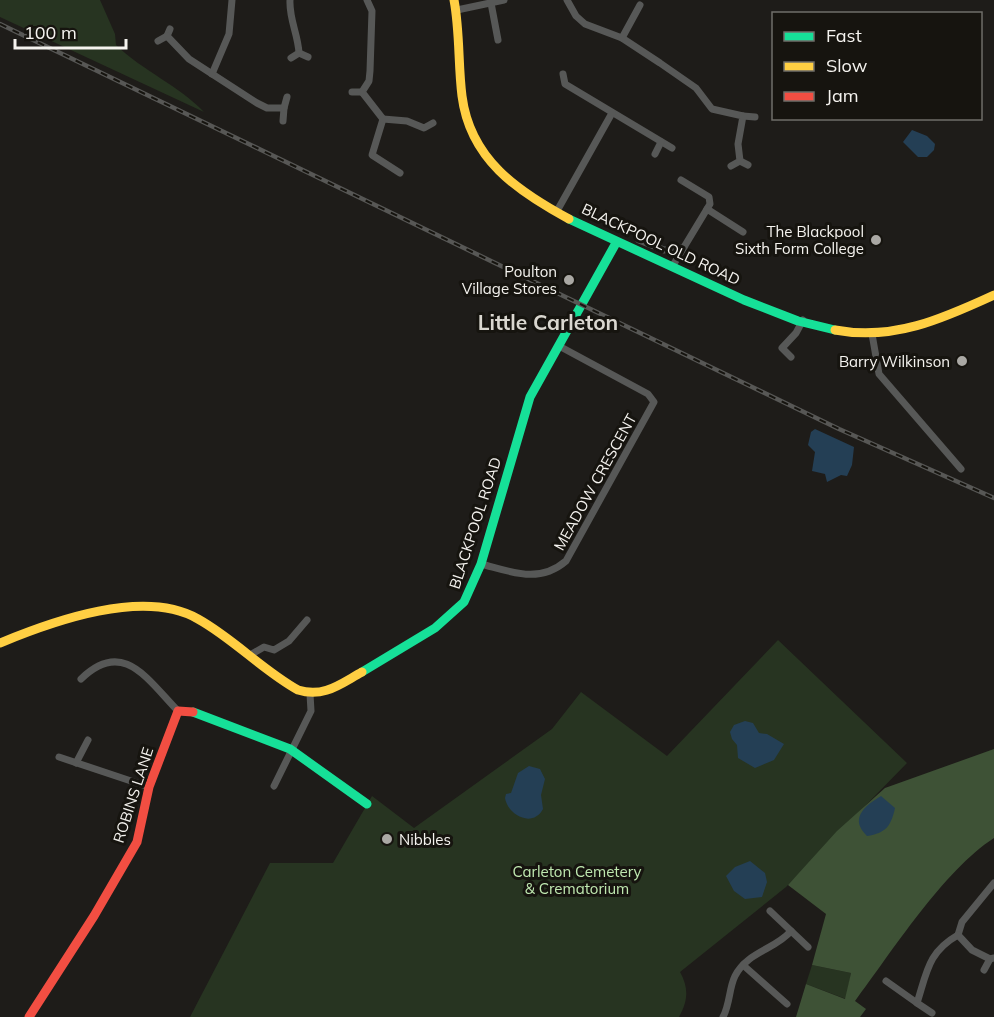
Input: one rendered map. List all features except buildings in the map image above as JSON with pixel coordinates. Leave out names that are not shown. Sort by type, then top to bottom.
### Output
[{"type":"main road","name":"BLACKPOOL OLD ROAD","points":[[454,0],[457,10],[465,117],[476,144],[494,168],[556,212],[616,243],[716,289],[827,328],[872,334],[912,330],[994,296]]},
{"type":"main road","name":"BLACKPOOL ROAD","points":[[310,694],[329,691],[449,618],[464,602],[481,564],[530,397],[616,243]]},
{"type":"main road","points":[[0,643],[70,619],[134,607],[181,611],[200,620],[287,684],[310,694]]},
{"type":"main road","points":[[178,711],[198,712],[290,749],[367,804]]},
{"type":"main road","name":"ROBINS LANE","points":[[29,1017],[94,916],[137,842],[149,787],[178,711]]},
{"type":"street","points":[[212,74],[229,33],[232,0]]},
{"type":"street","points":[[290,0],[290,16],[297,32],[299,53]]},
{"type":"street","points":[[362,92],[369,81],[370,71],[372,10],[367,0]]},
{"type":"street","points":[[457,10],[502,0]]},
{"type":"street","points":[[567,0],[585,24],[622,38],[696,88],[712,109],[755,117]]},
{"type":"street","points":[[491,3],[498,40]]},
{"type":"street","points":[[622,38],[640,5]]},
{"type":"street","points":[[158,41],[168,33],[189,59],[257,104],[267,108],[284,108]]},
{"type":"street","points":[[299,53],[308,57]]},
{"type":"street","points":[[291,58],[299,53]]},
{"type":"street","points":[[564,74],[565,84]]},
{"type":"street","points":[[557,88],[565,84]]},
{"type":"street","points":[[565,84],[672,147]]},
{"type":"street","points":[[352,92],[362,92]]},
{"type":"street","points":[[362,92],[383,119],[407,121],[425,132],[434,123]]},
{"type":"street","points":[[283,121],[287,97]]},
{"type":"street","points":[[556,212],[612,113]]},
{"type":"street","points":[[740,161],[738,144],[743,116]]},
{"type":"street","points":[[383,119],[372,154],[400,173]]},
{"type":"street","points":[[654,154],[661,142]]},
{"type":"street","points":[[740,161],[748,165]]},
{"type":"street","points":[[731,166],[740,161]]},
{"type":"street","points":[[672,267],[710,204],[709,198],[681,180]]},
{"type":"street","points":[[708,209],[743,232]]},
{"type":"street","points":[[639,240],[668,251],[684,248]]},
{"type":"street","points":[[791,357],[782,348],[796,333],[803,320]]},
{"type":"street","points":[[872,334],[879,374],[962,469]]},
{"type":"street","name":"MEADOW CRESCENT","points":[[481,564],[528,576],[554,571],[566,561],[654,402],[648,394],[559,346]]},
{"type":"street","points":[[250,655],[264,647],[274,650],[289,641],[307,620]]},
{"type":"street","points":[[81,678],[96,664],[111,661],[127,663],[178,711]]},
{"type":"street","points":[[274,786],[310,711],[310,694]]},
{"type":"street","points":[[76,763],[87,740]]},
{"type":"street","points":[[58,757],[149,787]]},
{"type":"street","points":[[916,1003],[929,961],[943,944],[958,935],[962,922],[994,883]]},
{"type":"street","points":[[770,911],[808,946]]},
{"type":"street","points":[[723,1017],[731,997],[735,976],[743,965],[755,954],[784,939],[791,931]]},
{"type":"street","points":[[958,935],[972,950],[992,958],[984,970]]},
{"type":"street","points":[[743,965],[787,1004]]},
{"type":"street","points":[[886,981],[932,1013]]},
{"type":"street","points":[[770,988],[778,984]]},
{"type":"green space","points":[[0,0],[100,0],[115,34],[116,45],[137,63],[194,102],[204,112],[0,17]]},
{"type":"green space","name":"Carleton Cemetery & Crematorium","points":[[778,640],[907,763],[786,887],[680,972],[686,994],[679,1017],[190,1017],[270,863],[333,863],[372,796],[414,828],[552,729],[581,692],[667,756]]},
{"type":"green space","points":[[994,749],[994,838],[956,870],[919,913],[855,1001],[866,1009],[860,1017],[796,1017],[806,984],[845,999],[851,973],[812,965],[826,914],[788,885],[837,831],[885,788]]},
{"type":"green space","points":[[812,965],[851,973],[846,999],[806,984]]},
{"type":"water","points":[[912,130],[927,136],[935,144],[934,150],[927,157],[918,157],[903,142]]},
{"type":"water","points":[[815,429],[854,447],[852,465],[847,476],[841,475],[827,482],[825,474],[812,471],[815,452],[808,445],[811,432]]},
{"type":"water","points":[[745,721],[753,723],[759,733],[767,734],[784,744],[774,760],[755,768],[738,758],[737,745],[730,732],[734,725]]},
{"type":"water","points":[[529,766],[540,769],[545,779],[541,795],[543,809],[539,815],[527,819],[511,810],[505,798],[506,794],[511,793],[518,773]]},
{"type":"water","points":[[881,796],[895,808],[892,820],[883,831],[867,836],[859,824],[861,813]]},
{"type":"water","points":[[750,861],[765,873],[767,882],[762,897],[745,899],[734,891],[726,876],[735,867]]},
{"type":"railway","points":[[0,24],[839,429],[994,498]]},
{"type":"traffic: fast","points":[[569,219],[744,300],[798,321],[835,330]]},
{"type":"traffic: fast","points":[[362,672],[435,628],[464,602],[481,564],[530,397],[616,243]]},
{"type":"traffic: fast","points":[[193,712],[290,749],[367,804]]},
{"type":"traffic: slow","points":[[454,0],[462,96],[475,138],[499,171],[514,184],[531,197],[569,219]]},
{"type":"traffic: slow","points":[[835,330],[877,333],[917,326],[994,295]]},
{"type":"traffic: slow","points":[[0,643],[46,626],[99,611],[126,607],[152,607],[176,610],[198,619],[298,690],[324,691],[362,672]]},
{"type":"traffic: jam","points":[[29,1017],[94,916],[137,842],[149,787],[178,711],[193,712]]},
{"type":"place","name":"The Blackpool Sixth Form College","points":[[876,240]]},
{"type":"place","name":"Poulton Village Stores","points":[[569,280]]},
{"type":"place","name":"Barry Wilkinson","points":[[962,361]]},
{"type":"place","name":"Nibbles","points":[[387,839]]},
{"type":"district","name":"Little Carleton","points":[[548,322]]}]
